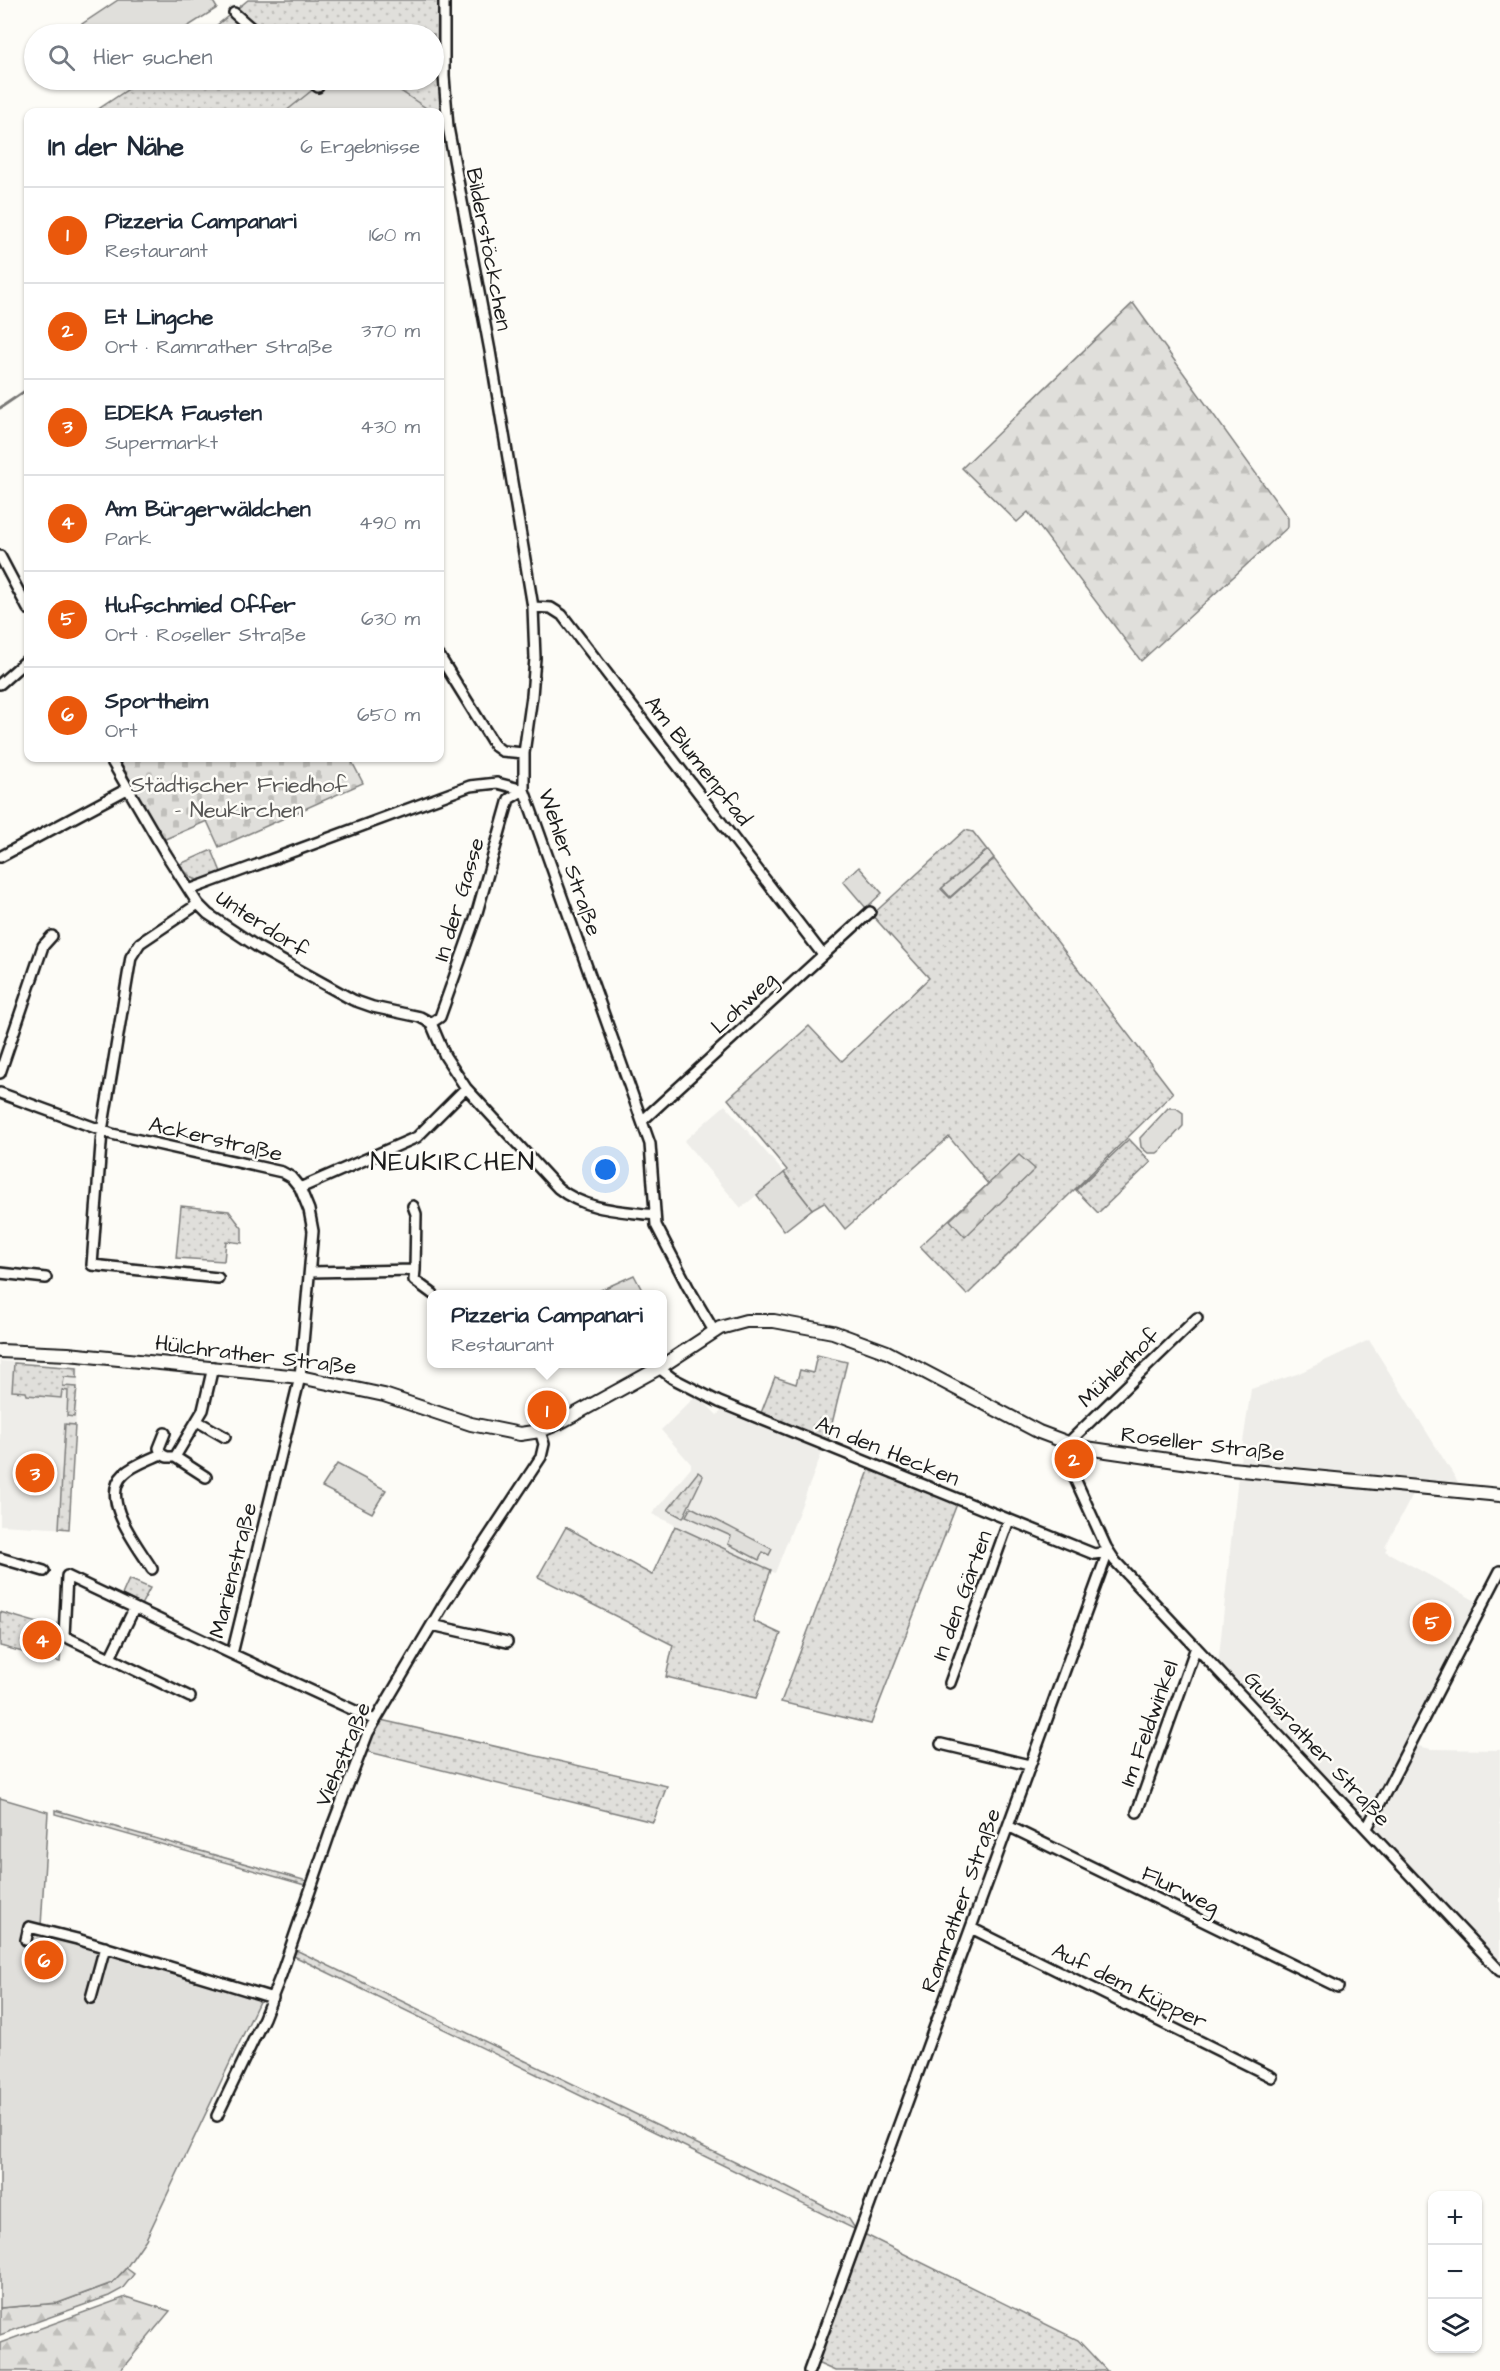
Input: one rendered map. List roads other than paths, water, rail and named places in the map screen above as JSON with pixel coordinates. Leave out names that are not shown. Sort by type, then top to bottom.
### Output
[{"type":"street","name":"Bilderstöckchen","points":[[444,0],[444,76],[448,128],[516,504]]},
{"type":"street","points":[[234,13],[247,24]]},
{"type":"street","name":"Wehler Straße","points":[[516,504],[533,607],[535,670],[524,753],[524,790],[651,1148],[654,1215]]},
{"type":"street","points":[[0,556],[24,601]]},
{"type":"street","name":"Am Blumenpfad","points":[[533,607],[550,608],[562,615],[823,955]]},
{"type":"street","points":[[0,684],[24,663]]},
{"type":"street","points":[[444,664],[495,746],[502,751],[524,753]]},
{"type":"street","points":[[444,678],[450,674]]},
{"type":"street","name":"Unterdorf","points":[[112,762],[198,904],[216,920],[353,1000],[373,1007],[420,1017],[431,1023]]},
{"type":"street","points":[[189,890],[470,786],[497,783],[524,790]]},
{"type":"street","points":[[0,857],[127,789]]},
{"type":"street","name":"In der Gasse","points":[[431,1023],[440,1017],[472,928],[509,799],[524,790]]},
{"type":"street","points":[[198,904],[140,943],[132,953],[102,1131],[92,1265],[218,1278]]},
{"type":"street","name":"Lohweg","points":[[642,1121],[870,912]]},
{"type":"street","points":[[0,1073],[43,946],[52,936]]},
{"type":"street","points":[[431,1023],[445,1056],[466,1088],[552,1182],[572,1198],[592,1206],[654,1215],[677,1267],[714,1331]]},
{"type":"street","name":"Ackerstraße","points":[[0,1093],[102,1131],[282,1172],[294,1179],[300,1188],[417,1137],[466,1088]]},
{"type":"street","name":"Marienstraße","points":[[300,1188],[312,1224],[300,1377],[232,1654],[375,1720]]},
{"type":"street","points":[[413,1206],[416,1214],[414,1280],[428,1290]]},
{"type":"street","points":[[310,1272],[415,1270]]},
{"type":"street","points":[[0,1273],[46,1278]]},
{"type":"street","name":"Mühlenhof","points":[[1067,1444],[1197,1318]]},
{"type":"street","name":"Roseller Straße","points":[[667,1363],[714,1331],[738,1322],[761,1320],[807,1326],[841,1335],[899,1357],[1033,1429],[1067,1444],[1124,1455],[1221,1468],[1500,1494]]},
{"type":"street","name":"Hülchrather Straße","points":[[0,1344],[68,1354]]},
{"type":"street","name":"Hülchrather Straße","points":[[0,1351],[68,1354],[300,1377],[397,1398],[463,1422],[499,1431],[520,1434],[540,1431]]},
{"type":"street","points":[[165,1433],[159,1448],[161,1454],[169,1458],[175,1456],[203,1410],[213,1367]]},
{"type":"street","name":"Roseller Straße","points":[[540,1431],[659,1368]]},
{"type":"street","name":"An den Hecken","points":[[659,1368],[672,1378],[719,1402],[1094,1554],[1108,1552]]},
{"type":"street","points":[[197,1421],[225,1437]]},
{"type":"street","name":"Viehstraße","points":[[217,2116],[273,1998],[361,1747],[432,1625],[541,1457],[544,1444],[540,1431]]},
{"type":"street","points":[[1067,1444],[1065,1454],[1068,1464],[1108,1552]]},
{"type":"street","points":[[152,1569],[116,1509],[114,1494],[117,1483],[125,1473],[161,1454]]},
{"type":"street","points":[[175,1456],[206,1477]]},
{"type":"street","name":"In den Gärten","points":[[950,1683],[1009,1520]]},
{"type":"street","name":"Gubisrather Straße","points":[[1108,1552],[1500,1971]]},
{"type":"street","name":"Ramrather Straße","points":[[809,2371],[1108,1552]]},
{"type":"street","points":[[0,1558],[44,1571]]},
{"type":"street","points":[[1367,1827],[1500,1571]]},
{"type":"street","points":[[190,1697],[64,1636],[67,1576],[232,1654]]},
{"type":"street","points":[[110,1658],[134,1609]]},
{"type":"street","points":[[432,1625],[507,1642]]},
{"type":"street","name":"Im Feldwinkel","points":[[1137,1812],[1196,1647]]},
{"type":"street","points":[[941,1744],[1029,1765]]},
{"type":"street","name":"Flurweg","points":[[1008,1826],[1338,1987]]},
{"type":"street","points":[[26,1940],[29,1927],[105,1947],[273,1998]]},
{"type":"street","name":"Auf dem Küpper","points":[[970,1928],[1272,2077]]},
{"type":"street","points":[[91,1998],[105,1947]]},
{"type":"waterway","points":[[0,408],[24,392]]},
{"type":"place","name":"Pizzeria Campanari","points":[[547,1410]]},
{"type":"place","name":"Et Lingche","points":[[1074,1459]]},
{"type":"place","name":"EDEKA Fausten","points":[[35,1473]]},
{"type":"place","name":"Hufschmied Offer","points":[[1432,1622]]},
{"type":"place","name":"Am Bürgerwäldchen","points":[[42,1640]]},
{"type":"place","name":"Sportheim","points":[[44,1960]]},
{"type":"district","name":"NEUKIRCHEN","points":[[453,1161]]},
{"type":"park label","name":"Städtischer Friedhof - Neukirchen","points":[[239,796]]}]
